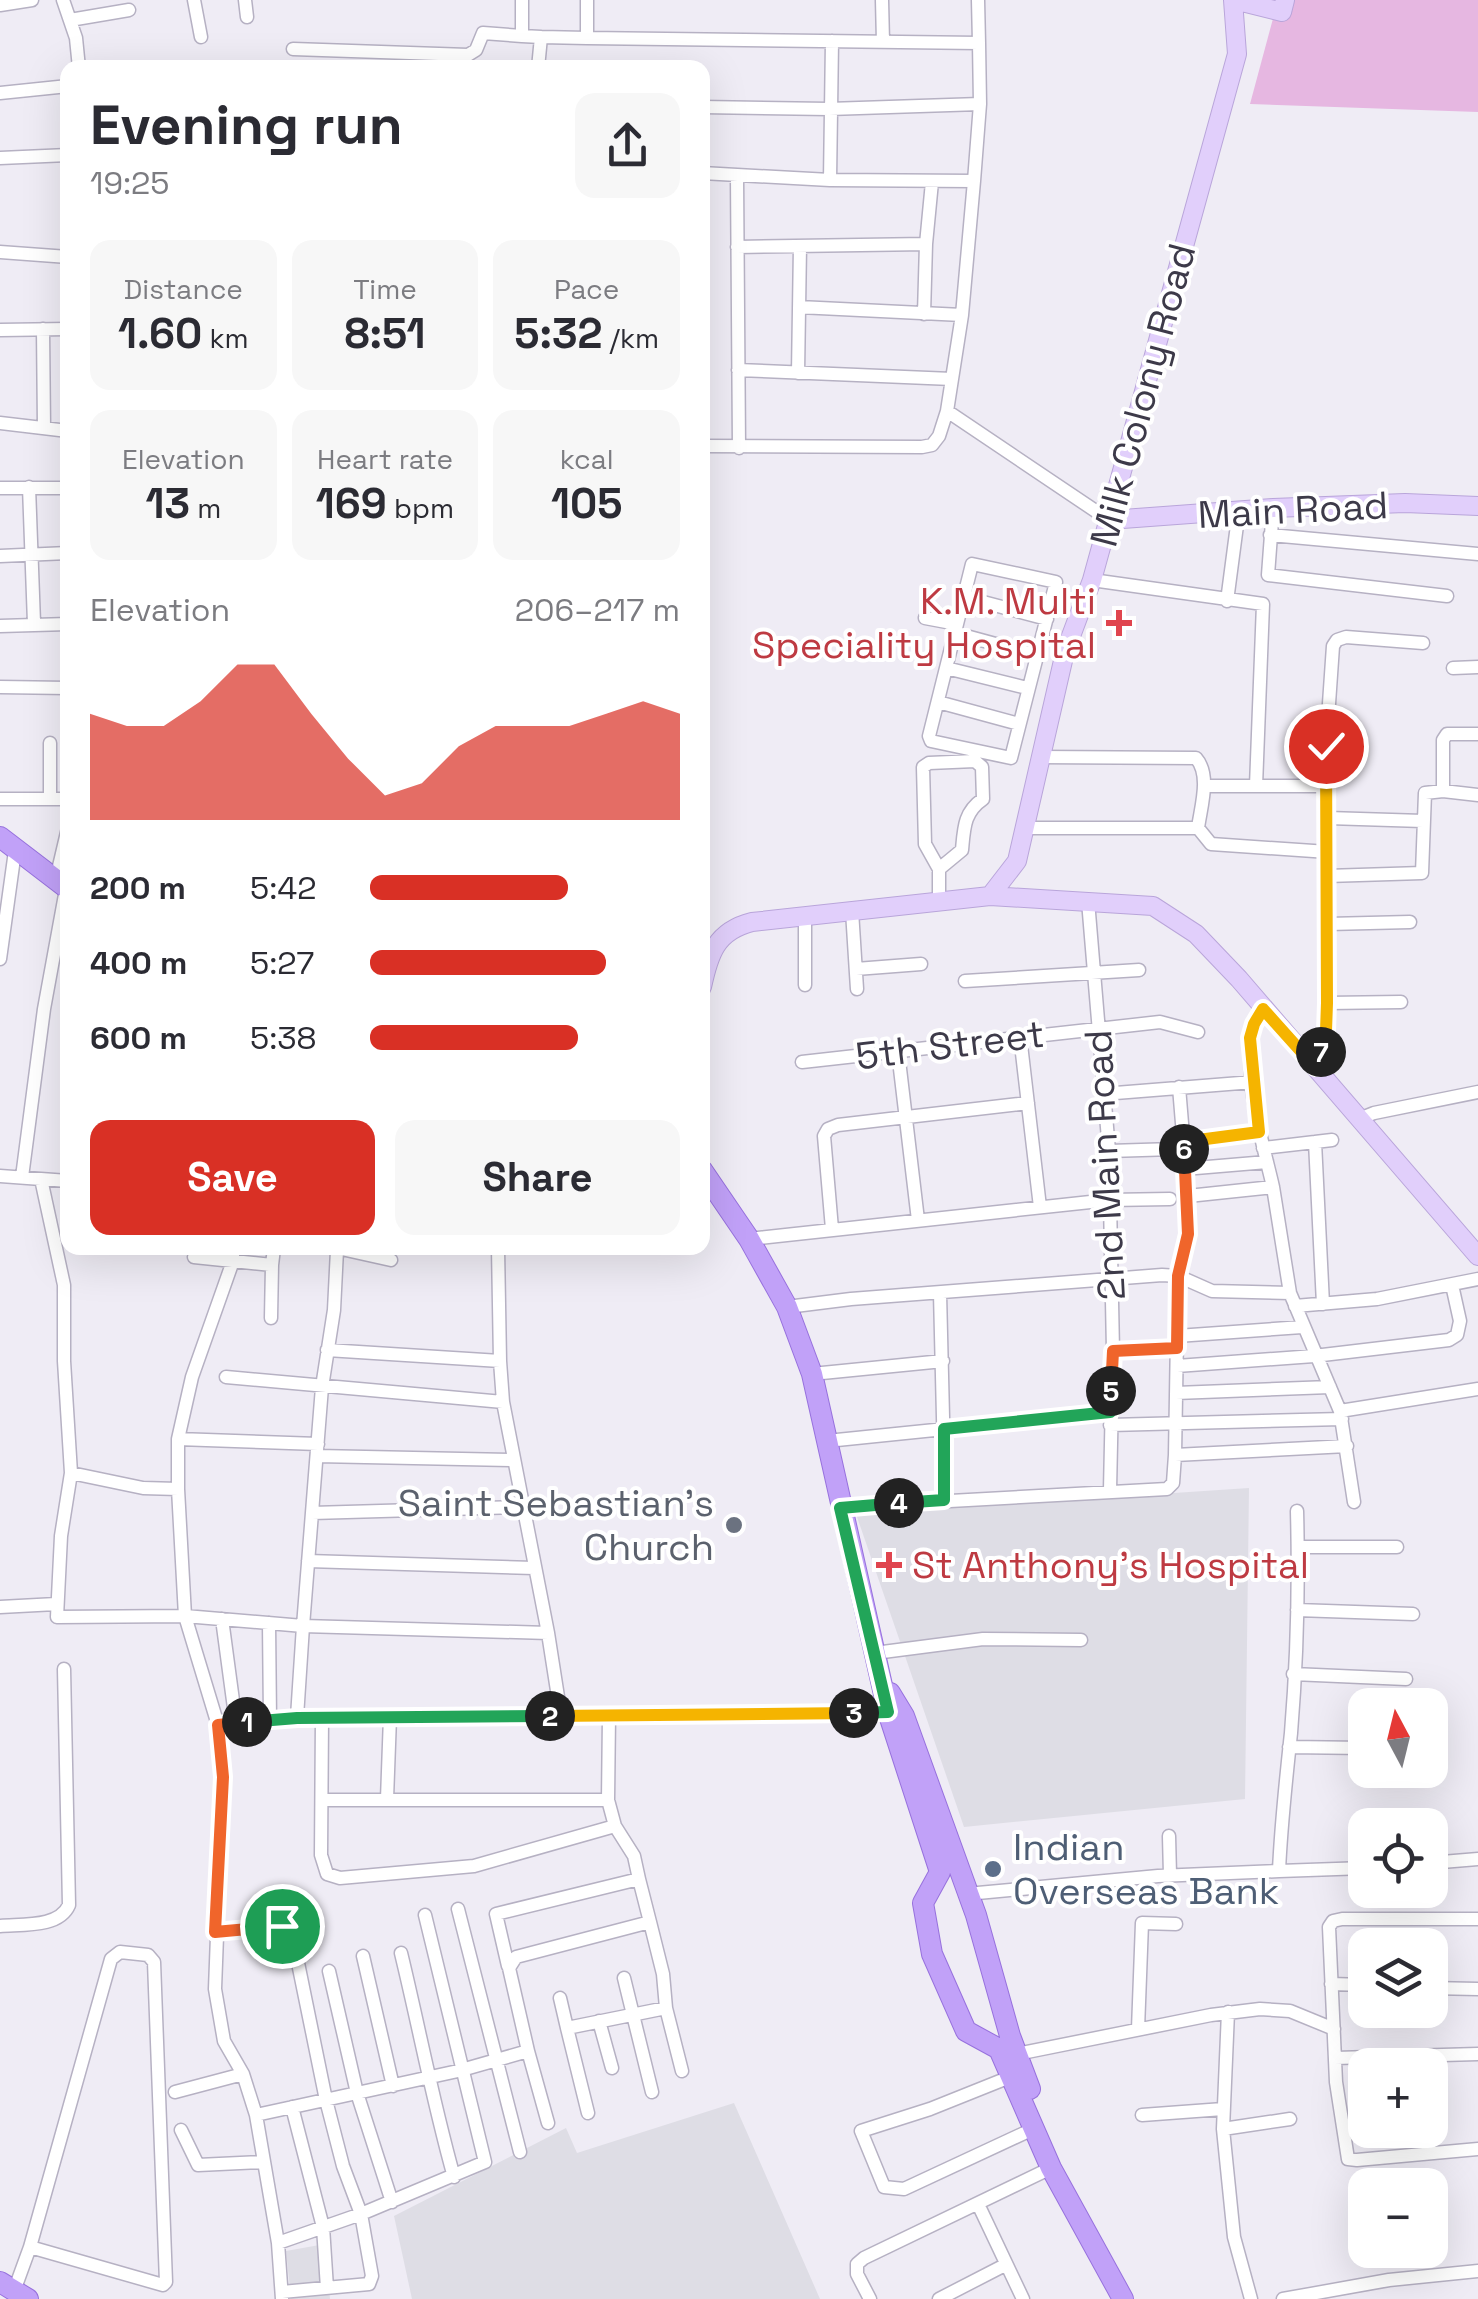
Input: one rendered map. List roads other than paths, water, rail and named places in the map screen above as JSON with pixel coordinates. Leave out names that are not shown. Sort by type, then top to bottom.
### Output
[{"type":"main road","points":[[1234,0],[1282,12],[1285,0]]},
{"type":"main road","name":"Milk Colony Road","points":[[990,896],[1017,861],[1065,652],[1092,580],[1237,54],[1234,0]]},
{"type":"main road","name":"Main Road","points":[[1109,520],[1404,503],[1478,506]]},
{"type":"main road","points":[[8,844],[60,884]]},
{"type":"main road","points":[[710,953],[726,933],[752,922],[990,896],[1136,903],[1166,912],[1196,934],[1478,1256]]},
{"type":"main road","points":[[710,1182],[749,1239],[786,1307],[812,1374],[888,1712],[940,1872],[924,1903],[932,1954],[966,2031],[1000,2048],[1051,2168],[1123,2299]]},
{"type":"main road","points":[[882,1681],[904,1716],[964,1885],[1014,2045],[1064,2162],[1139,2299]]},
{"type":"street","points":[[0,5],[32,0]]},
{"type":"street","points":[[63,0],[76,38],[78,60]]},
{"type":"street","points":[[194,0],[200,37]]},
{"type":"street","points":[[245,0],[247,17]]},
{"type":"street","points":[[522,0],[522,36]]},
{"type":"street","points":[[587,0],[588,38]]},
{"type":"street","points":[[882,0],[884,42]]},
{"type":"street","points":[[710,446],[922,447],[940,436],[962,314],[974,181],[980,104],[978,0]]},
{"type":"street","points":[[70,20],[129,10]]},
{"type":"street","points":[[293,49],[468,55],[474,54],[483,33],[979,43]]},
{"type":"street","points":[[539,60],[541,37]]},
{"type":"street","points":[[830,180],[832,41]]},
{"type":"street","points":[[0,92],[60,87]]},
{"type":"street","points":[[710,107],[829,109],[980,104]]},
{"type":"street","points":[[0,158],[60,154]]},
{"type":"street","points":[[710,174],[974,181]]},
{"type":"street","points":[[736,176],[739,448]]},
{"type":"street","points":[[924,314],[932,182]]},
{"type":"street","points":[[737,247],[926,244]]},
{"type":"street","points":[[798,373],[800,246]]},
{"type":"street","points":[[0,252],[60,256]]},
{"type":"street","points":[[799,307],[962,314]]},
{"type":"street","points":[[43,329],[44,428]]},
{"type":"street","points":[[0,330],[60,329]]},
{"type":"street","points":[[738,370],[952,379]]},
{"type":"street","points":[[947,412],[1109,520]]},
{"type":"street","points":[[0,423],[60,430]]},
{"type":"street","points":[[29,487],[34,623]]},
{"type":"street","points":[[0,488],[60,488]]},
{"type":"street","points":[[1273,508],[1268,575],[1447,596]]},
{"type":"street","points":[[1227,601],[1239,510]]},
{"type":"street","points":[[1270,536],[1478,554]]},
{"type":"street","points":[[0,556],[60,554]]},
{"type":"street","points":[[972,564],[1056,582],[1011,758],[931,742],[929,736],[964,598],[972,564]]},
{"type":"street","points":[[1092,580],[1264,606],[1256,786]]},
{"type":"street","points":[[964,598],[1047,618]]},
{"type":"street","points":[[925,618],[1038,650],[1065,652]]},
{"type":"street","points":[[0,626],[60,624]]},
{"type":"street","points":[[1315,1067],[1324,1043],[1327,1003],[1326,786],[1335,642],[1346,638],[1422,643]]},
{"type":"street","points":[[1453,668],[1478,667]]},
{"type":"street","points":[[946,668],[1028,688]]},
{"type":"street","points":[[1034,670],[1059,677]]},
{"type":"street","points":[[0,687],[60,688]]},
{"type":"street","points":[[938,702],[1019,724]]},
{"type":"street","points":[[1443,790],[1444,738],[1448,734],[1478,734]]},
{"type":"street","points":[[50,743],[50,799]]},
{"type":"street","points":[[1039,758],[1196,758],[1202,765],[1204,786],[1198,828]]},
{"type":"street","points":[[939,869],[962,850],[964,824],[971,808],[983,799],[982,767],[976,761],[923,766],[925,844],[939,869],[939,902]]},
{"type":"street","points":[[1204,786],[1326,786]]},
{"type":"street","points":[[1328,876],[1419,874],[1423,870],[1426,791],[1478,795]]},
{"type":"street","points":[[0,799],[60,799]]},
{"type":"street","points":[[1328,818],[1423,821]]},
{"type":"street","points":[[1026,828],[1198,828],[1212,844],[1328,852]]},
{"type":"street","points":[[0,959],[8,844]]},
{"type":"street","name":"2nd Main Road","points":[[1088,901],[1108,1151],[1113,1351],[1110,1490]]},
{"type":"street","points":[[22,1177],[60,905]]},
{"type":"street","points":[[852,912],[857,989]]},
{"type":"street","points":[[805,917],[805,985]]},
{"type":"street","points":[[1328,924],[1410,922]]},
{"type":"street","points":[[856,969],[921,964]]},
{"type":"street","points":[[965,981],[1139,970]]},
{"type":"street","points":[[1327,1003],[1400,1002]]},
{"type":"street","points":[[1263,1009],[1250,1038],[1259,1132],[1273,1187],[1292,1300],[1341,1415],[1354,1502]]},
{"type":"street","name":"5th Street","points":[[802,1062],[1166,1022],[1198,1032]]},
{"type":"street","points":[[1020,1036],[1040,1207]]},
{"type":"street","points":[[898,1052],[918,1220]]},
{"type":"street","points":[[1104,1094],[1253,1082]]},
{"type":"street","points":[[840,1508],[1167,1489],[1172,1483],[1178,1276],[1188,1240],[1188,1196],[1179,1145],[1179,1087]]},
{"type":"street","points":[[1359,1119],[1374,1112],[1478,1092]]},
{"type":"street","points":[[832,1230],[824,1136],[828,1129],[1028,1102]]},
{"type":"street","points":[[1108,1151],[1259,1132]]},
{"type":"street","points":[[1184,1169],[1332,1140]]},
{"type":"street","points":[[1316,1142],[1323,1304]]},
{"type":"street","points":[[0,1176],[60,1178]]},
{"type":"street","points":[[42,1179],[64,1285],[71,1473],[61,1536],[57,1617],[186,1616],[303,1626],[548,1632]]},
{"type":"street","points":[[1188,1196],[1273,1187]]},
{"type":"street","points":[[749,1239],[1108,1200],[1170,1200]]},
{"type":"street","points":[[194,1257],[220,1255]]},
{"type":"street","points":[[215,1932],[287,1925],[296,1931],[326,2100],[343,2166],[361,2214],[371,2281],[365,2285],[282,2296],[278,2243],[256,2115],[243,2074],[224,2041],[215,1989],[215,1932],[223,1777],[218,1725],[186,1616],[178,1439],[192,1378],[233,1255]]},
{"type":"street","points":[[237,1255],[272,1265]]},
{"type":"street","points":[[271,1318],[273,1255]]},
{"type":"street","points":[[297,1718],[322,1388],[334,1310],[337,1255]]},
{"type":"street","points":[[366,1255],[390,1260]]},
{"type":"street","points":[[498,1255],[503,1402],[561,1716]]},
{"type":"street","points":[[786,1307],[1178,1276],[1212,1291],[1323,1304],[1377,1299],[1478,1279]]},
{"type":"street","points":[[1177,1366],[1314,1356],[1455,1338],[1460,1321],[1452,1285]]},
{"type":"street","points":[[940,1293],[944,1500]]},
{"type":"street","points":[[1113,1351],[1302,1327]]},
{"type":"street","points":[[328,1350],[500,1361]]},
{"type":"street","points":[[812,1374],[942,1361]]},
{"type":"street","points":[[226,1377],[503,1402]]},
{"type":"street","points":[[1176,1394],[1330,1388]]},
{"type":"street","points":[[826,1440],[1110,1418],[1176,1423],[1341,1415],[1478,1389]]},
{"type":"street","points":[[178,1439],[512,1460]]},
{"type":"street","points":[[1175,1455],[1347,1446]]},
{"type":"street","points":[[71,1473],[137,1487],[178,1489]]},
{"type":"street","points":[[312,1513],[522,1507]]},
{"type":"street","points":[[1279,1871],[1293,1674],[1297,1511]]},
{"type":"street","points":[[1298,1547],[1397,1547]]},
{"type":"street","points":[[308,1561],[534,1568]]},
{"type":"street","points":[[0,1607],[56,1604]]},
{"type":"street","points":[[1296,1610],[1412,1614]]},
{"type":"street","points":[[222,1619],[236,1723]]},
{"type":"street","points":[[269,1623],[270,1720]]},
{"type":"street","points":[[875,1653],[984,1638],[1081,1640]]},
{"type":"street","points":[[0,1926],[54,1920],[69,1905],[64,1668]]},
{"type":"street","points":[[1293,1674],[1406,1680]]},
{"type":"street","points":[[218,1725],[322,1717],[888,1712]]},
{"type":"street","points":[[610,1716],[608,1800],[615,1826],[634,1856],[682,2071]]},
{"type":"street","points":[[322,1717],[326,1874],[340,1878],[474,1866],[615,1826]]},
{"type":"street","points":[[387,1799],[390,1717]]},
{"type":"street","points":[[1289,1747],[1348,1748]]},
{"type":"street","points":[[322,1800],[608,1800]]},
{"type":"street","points":[[1169,1836],[1170,1875]]},
{"type":"street","points":[[1448,1861],[1478,1859]]},
{"type":"street","points":[[964,1885],[1348,1869]]},
{"type":"street","points":[[548,2123],[496,1914],[639,1878]]},
{"type":"street","points":[[458,1909],[520,2152]]},
{"type":"street","points":[[278,2243],[480,2167],[486,2156],[426,1916]]},
{"type":"street","points":[[1478,1919],[1333,1920],[1329,1926],[1335,2058],[1348,2158],[1478,2149]]},
{"type":"street","points":[[509,1968],[516,1957],[650,1922]]},
{"type":"street","points":[[1138,2029],[1142,1923],[1176,1924]]},
{"type":"street","points":[[14,2291],[30,2247],[111,1959],[120,1952],[148,1955],[154,1962],[166,2282],[163,2285],[30,2247]]},
{"type":"street","points":[[402,1952],[436,2114],[454,2177]]},
{"type":"street","points":[[362,1956],[393,2086]]},
{"type":"street","points":[[329,1971],[357,2093],[392,2202]]},
{"type":"street","points":[[624,1978],[652,2092]]},
{"type":"street","points":[[1330,1984],[1348,1985]]},
{"type":"street","points":[[1448,1988],[1478,1989]]},
{"type":"street","points":[[560,1998],[588,2114]]},
{"type":"street","points":[[567,2028],[666,2008]]},
{"type":"street","points":[[1014,2045],[1138,2029],[1228,2012],[1290,2011],[1334,2029]]},
{"type":"street","points":[[1228,2012],[1223,2129],[1232,2225],[1251,2299]]},
{"type":"street","points":[[599,2021],[612,2068]]},
{"type":"street","points":[[256,2115],[393,2086],[528,2051]]},
{"type":"street","points":[[1335,2058],[1478,2054]]},
{"type":"street","points":[[175,2092],[243,2074]]},
{"type":"street","points":[[1010,2077],[861,2131],[884,2187],[904,2189],[1033,2129]]},
{"type":"street","points":[[292,2107],[323,2227],[327,2288]]},
{"type":"street","points":[[1142,2116],[1223,2110]]},
{"type":"street","points":[[1223,2129],[1290,2119]]},
{"type":"street","points":[[180,2130],[198,2165],[264,2162]]},
{"type":"street","points":[[870,2299],[857,2264],[1051,2168]]},
{"type":"street","points":[[978,2204],[1023,2299]]},
{"type":"street","points":[[939,2299],[1005,2265]]},
{"type":"street","points":[[1282,2299],[1368,2292],[1478,2270]]},
{"type":"place","name":"K.M. Multi Speciality Hospital","points":[[1119,623]]},
{"type":"place","name":"Saint Sebastian's Church","points":[[734,1525]]},
{"type":"place","name":"St Anthony's Hospital","points":[[889,1565]]},
{"type":"place","name":"Indian Overseas Bank","points":[[993,1869]]}]
